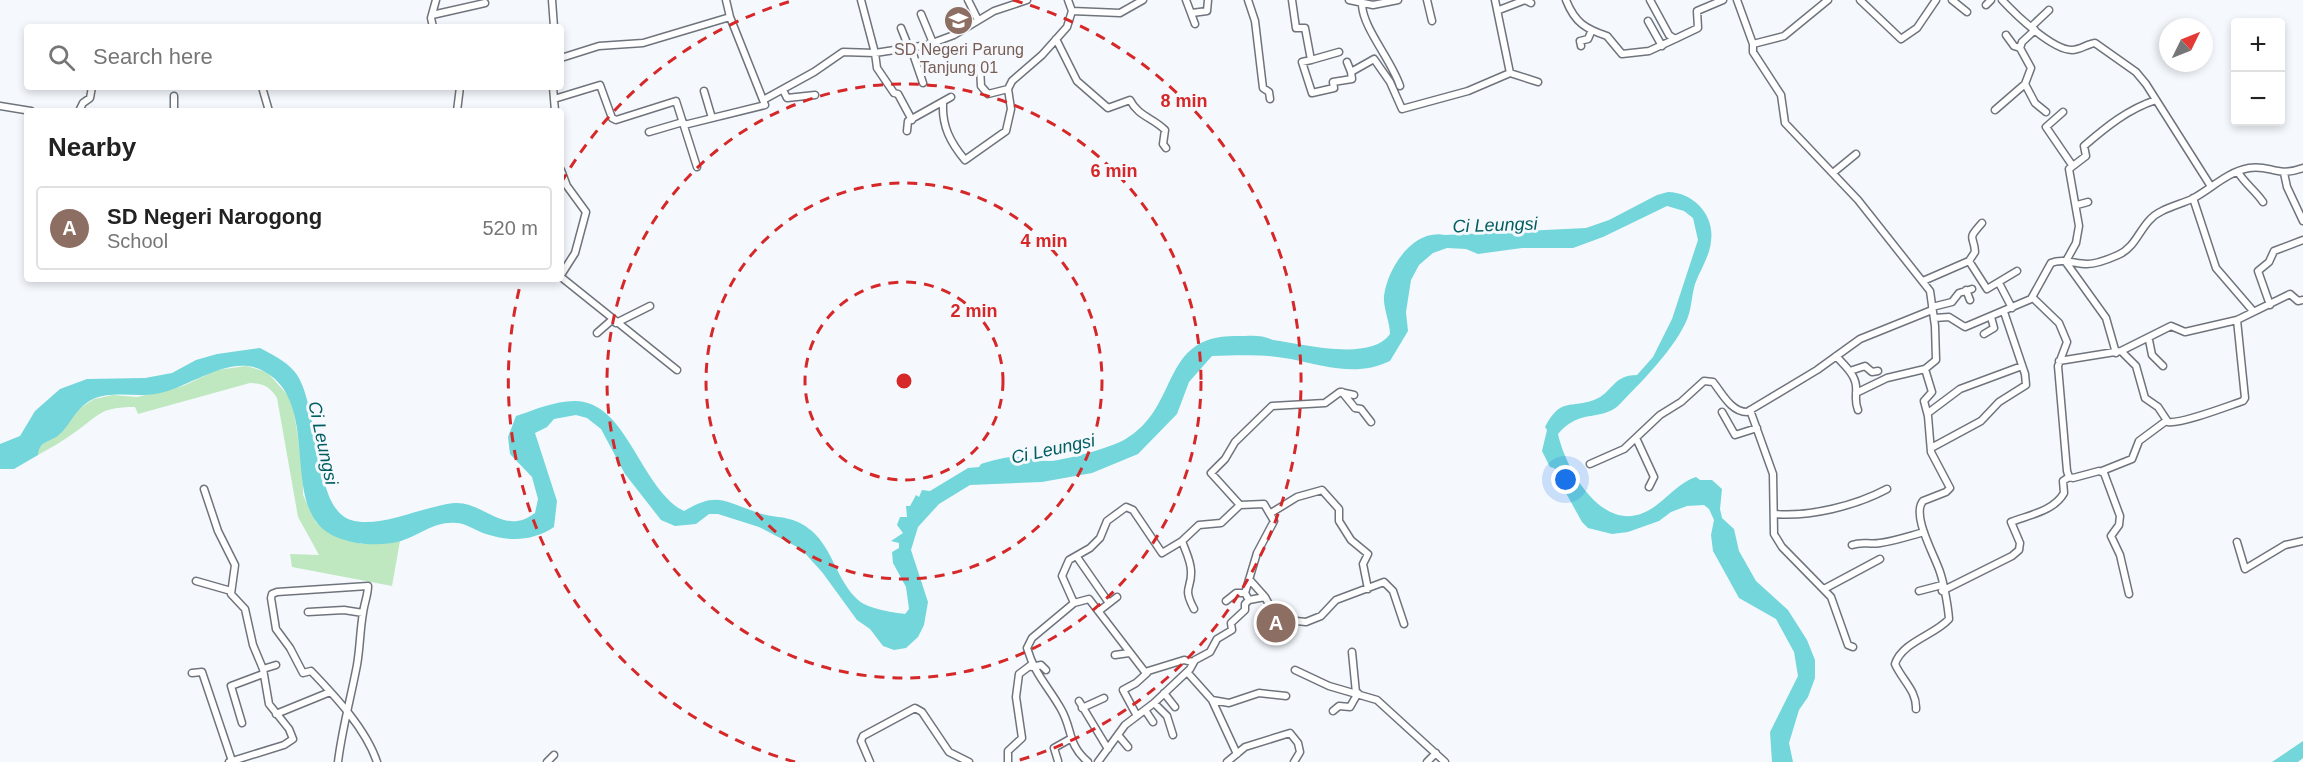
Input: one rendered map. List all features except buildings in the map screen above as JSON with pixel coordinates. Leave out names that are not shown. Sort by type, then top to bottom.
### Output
[{"type":"street","points":[[433,24],[432,15],[436,0]]},
{"type":"street","points":[[552,0],[554,24]]},
{"type":"street","points":[[649,132],[765,105],[730,17],[726,0]]},
{"type":"street","points":[[861,0],[878,71],[892,92],[898,94],[912,120]]},
{"type":"street","points":[[968,0],[978,20]]},
{"type":"street","points":[[763,100],[843,52],[875,52],[933,43],[1001,8],[1027,0]]},
{"type":"street","points":[[951,97],[942,101],[945,129],[950,142],[965,160],[995,141],[1006,131],[1009,122],[1008,89],[1020,72],[1033,63],[1071,20],[1072,11],[1068,0]]},
{"type":"street","points":[[1072,11],[1120,13],[1143,0]]},
{"type":"street","points":[[1186,0],[1188,10],[1192,13],[1196,24]]},
{"type":"street","points":[[1192,13],[1207,11],[1208,0]]},
{"type":"street","points":[[1248,0],[1255,21],[1263,88],[1269,92],[1270,99]]},
{"type":"street","points":[[1292,0],[1296,28],[1305,28],[1311,60]]},
{"type":"street","points":[[1349,0],[1362,5],[1398,0]]},
{"type":"street","points":[[1427,0],[1432,21]]},
{"type":"street","points":[[1495,0],[1499,10],[1510,73]]},
{"type":"street","points":[[1499,10],[1525,0],[1531,3]]},
{"type":"street","points":[[1566,0],[1574,16],[1591,32],[1608,36],[1622,54],[1649,51],[1696,30],[1697,11],[1723,0]]},
{"type":"street","points":[[1650,0],[1669,35],[1675,39]]},
{"type":"street","points":[[1737,0],[1753,44],[1755,57],[1781,95],[1785,123],[1834,172],[1884,230],[1904,261],[1929,288],[1937,356],[1925,369],[1887,378],[1856,393]]},
{"type":"street","points":[[1753,44],[1784,36],[1828,0]]},
{"type":"street","points":[[1860,0],[1901,39],[1917,28],[1936,0]]},
{"type":"street","points":[[1952,0],[1967,12]]},
{"type":"street","points":[[2002,0],[2033,29],[2069,50],[2095,43],[2136,72],[2210,185]]},
{"type":"street","points":[[432,15],[485,3]]},
{"type":"street","points":[[1362,5],[1365,21],[1385,52],[1400,86]]},
{"type":"street","points":[[2020,48],[2022,42],[2049,10]]},
{"type":"street","points":[[921,14],[933,43]]},
{"type":"street","points":[[564,57],[599,46],[643,43],[730,17]]},
{"type":"street","points":[[1648,21],[1662,46]]},
{"type":"street","points":[[901,28],[923,83]]},
{"type":"street","points":[[1581,46],[1580,41],[1588,39],[1591,32]]},
{"type":"street","points":[[1995,110],[2025,84],[2031,68],[2020,48],[2014,46],[2006,35]]},
{"type":"street","points":[[1056,39],[1082,86],[1108,108],[1130,100],[1140,113],[1154,119],[1165,130],[1163,144],[1166,148]]},
{"type":"street","points":[[1339,52],[1300,62],[1312,93],[1334,88],[1333,82],[1352,79],[1347,62]]},
{"type":"street","points":[[1351,72],[1374,59],[1390,82],[1400,108],[1406,110],[1468,92],[1510,73],[1538,82]]},
{"type":"street","points":[[980,68],[981,86],[988,94],[1008,89]]},
{"type":"street","points":[[2025,84],[2035,102],[2048,109],[2056,129]]},
{"type":"street","points":[[554,99],[600,85],[605,104],[613,119],[676,101],[697,167]]},
{"type":"street","points":[[81,108],[83,103],[90,98],[91,90]]},
{"type":"street","points":[[263,90],[267,108]]},
{"type":"street","points":[[457,108],[460,90]]},
{"type":"street","points":[[553,90],[555,108]]},
{"type":"street","points":[[783,90],[787,98],[815,94]]},
{"type":"street","points":[[704,91],[712,118]]},
{"type":"street","points":[[174,96],[174,108]]},
{"type":"street","points":[[2065,261],[2078,233],[2077,205],[2068,172],[2072,165],[2086,156],[2084,146],[2101,132],[2138,106],[2156,100]]},
{"type":"street","points":[[908,131],[906,123],[943,104]]},
{"type":"street","points":[[0,106],[24,110]]},
{"type":"street","points":[[2063,112],[2051,121],[2046,129],[2072,165]]},
{"type":"street","points":[[1834,172],[1856,154]]},
{"type":"street","points":[[1934,318],[1949,317],[1965,327],[2004,312],[2032,297],[2049,265],[2065,261],[2092,264],[2121,254],[2131,247],[2141,228],[2153,216],[2193,198],[2210,185],[2238,172],[2257,168],[2284,173],[2303,168]]},
{"type":"street","points":[[2238,172],[2248,187],[2257,193],[2263,202]]},
{"type":"street","points":[[2284,173],[2287,187],[2303,221]]},
{"type":"street","points":[[564,178],[567,186],[586,212],[575,253],[564,271]]},
{"type":"street","points":[[2193,198],[2216,268],[2253,311]]},
{"type":"street","points":[[2077,205],[2088,202]]},
{"type":"street","points":[[1923,281],[1969,261],[1975,249],[1971,239],[1982,223]]},
{"type":"street","points":[[2270,305],[2258,271],[2269,262],[2274,251],[2303,240]]},
{"type":"street","points":[[1969,261],[1987,289],[2017,272]]},
{"type":"street","points":[[2065,261],[2106,318],[2119,352],[2136,366],[2145,398],[2158,407],[2166,420],[2173,423],[2207,415],[2223,406],[2245,400],[2237,320]]},
{"type":"street","points":[[564,278],[677,370]]},
{"type":"street","points":[[1999,283],[2012,308]]},
{"type":"street","points":[[1590,464],[1610,453],[1624,449],[1660,415],[1681,402],[1707,380],[1740,411],[1750,410],[1866,336],[1952,302],[1958,294],[1969,289],[1970,300]]},
{"type":"street","points":[[2059,361],[2119,352],[2149,340],[2171,326],[2185,332],[2237,320],[2290,294],[2298,301],[2303,300]]},
{"type":"street","points":[[2032,297],[2051,313],[2064,334],[2067,347],[2059,361],[2063,452],[2069,477]]},
{"type":"street","points":[[597,333],[615,321],[650,306]]},
{"type":"street","points":[[1931,448],[1981,421],[1999,402],[2023,388],[2026,382],[2022,366],[2004,312]]},
{"type":"street","points":[[1984,334],[1994,328],[1991,317]]},
{"type":"street","points":[[2149,340],[2152,356],[2163,366]]},
{"type":"street","points":[[1836,356],[1850,371],[1855,381],[1854,399],[1858,410]]},
{"type":"street","points":[[1850,371],[1865,366],[1872,372],[1878,371]]},
{"type":"street","points":[[1928,413],[1960,389],[2022,366]]},
{"type":"street","points":[[1916,709],[1915,695],[1895,664],[1902,653],[1949,619],[1939,568],[1924,532],[1921,503],[1950,488],[1931,448],[1928,413],[1924,401],[1932,392],[1925,369]]},
{"type":"street","points":[[1240,505],[1211,473],[1225,459],[1235,442],[1272,406],[1326,403],[1342,392],[1354,395]]},
{"type":"street","points":[[1342,392],[1355,408],[1362,410],[1364,417],[1371,422]]},
{"type":"street","points":[[1750,410],[1773,474],[1774,530],[1779,542],[1824,589],[1833,604],[1848,645],[1853,646]]},
{"type":"street","points":[[1722,412],[1735,435],[1757,428]]},
{"type":"street","points":[[1919,591],[1942,588],[1996,566],[2016,554],[2020,543],[2012,528],[2012,522],[2049,508],[2059,501],[2064,493],[2063,481],[2069,477],[2081,478],[2132,459],[2139,441],[2166,420]]},
{"type":"street","points":[[1636,438],[1654,477],[1649,487]]},
{"type":"street","points":[[2102,471],[2120,516],[2119,525],[2111,536],[2120,555],[2129,594]]},
{"type":"street","points":[[204,489],[218,531],[235,565],[231,591]]},
{"type":"street","points":[[1774,514],[1797,514],[1835,507],[1871,498],[1887,489]]},
{"type":"street","points":[[1271,513],[1296,496],[1322,490],[1339,509],[1339,521],[1351,540],[1368,554],[1363,564],[1368,589]]},
{"type":"street","points":[[1074,603],[1062,576],[1069,560],[1077,557],[1100,538],[1109,518],[1126,507],[1133,510],[1159,552],[1165,552],[1200,525],[1221,523],[1240,505],[1261,503],[1271,513],[1274,524],[1257,553],[1245,593],[1249,600]]},
{"type":"street","points":[[1852,545],[1863,541],[1873,544],[1893,541],[1924,532]]},
{"type":"street","points":[[1182,541],[1192,573],[1187,583],[1188,595],[1194,609]]},
{"type":"street","points":[[2236,542],[2245,568],[2286,545],[2303,541]]},
{"type":"street","points":[[1077,557],[1109,603]]},
{"type":"street","points":[[1824,589],[1880,559]]},
{"type":"street","points":[[1249,579],[1265,597],[1275,617],[1298,623],[1315,619],[1336,600],[1382,582],[1388,584],[1404,624]]},
{"type":"street","points":[[192,673],[202,672],[230,762],[292,741],[289,729],[269,705],[263,672],[253,645],[245,609],[231,591],[196,581]]},
{"type":"street","points":[[338,762],[346,713],[359,651],[368,588],[366,584],[272,594],[276,629],[281,638],[290,648],[303,673],[311,671],[330,692],[346,713],[372,747],[377,762]]},
{"type":"street","points":[[1226,601],[1236,593],[1245,593]]},
{"type":"street","points":[[1099,611],[1117,597]]},
{"type":"street","points":[[1098,762],[1118,735],[1137,716],[1187,672],[1193,662],[1209,653],[1217,639],[1232,630],[1231,623],[1245,610],[1245,604],[1249,600],[1265,597]]},
{"type":"street","points":[[1088,762],[1076,751],[1062,711],[1031,666],[1028,643],[1074,603],[1087,598],[1147,673]]},
{"type":"street","points":[[308,612],[344,609],[363,613]]},
{"type":"street","points":[[1333,711],[1338,706],[1350,707],[1357,693],[1352,652]]},
{"type":"street","points":[[1115,655],[1129,653]]},
{"type":"street","points":[[1137,716],[1122,691],[1147,673],[1184,660],[1193,662]]},
{"type":"street","points":[[242,723],[231,686],[276,665]]},
{"type":"street","points":[[1008,762],[1008,751],[1020,742],[1023,735],[1017,702],[1019,674],[1031,666],[1041,665],[1046,670]]},
{"type":"street","points":[[1295,670],[1329,686],[1380,702],[1445,762]]},
{"type":"street","points":[[1187,672],[1212,700],[1237,754]]},
{"type":"street","points":[[276,714],[330,692]]},
{"type":"street","points":[[1164,693],[1175,707]]},
{"type":"street","points":[[1212,700],[1229,703],[1258,693],[1286,696]]},
{"type":"street","points":[[1104,698],[1081,704],[1108,749]]},
{"type":"street","points":[[1154,703],[1167,716],[1173,735]]},
{"type":"street","points":[[870,762],[861,741],[863,736],[915,708],[922,711],[949,752],[969,762]]},
{"type":"street","points":[[1145,710],[1153,722]]},
{"type":"street","points":[[1227,762],[1245,747],[1290,733],[1298,743],[1300,752],[1294,762]]},
{"type":"street","points":[[1118,735],[1128,747]]},
{"type":"street","points":[[1058,761],[1054,748],[1070,739]]},
{"type":"street","points":[[1427,762],[1436,753]]},
{"type":"street","points":[[547,762],[554,755]]},
{"type":"green space","points":[[246,366],[267,372],[292,400],[303,469],[303,495],[316,522],[329,533],[362,544],[400,541],[392,586],[292,567],[290,554],[319,555],[298,517],[277,398],[269,388],[263,385],[250,383],[138,414],[135,407],[106,411],[38,455],[38,449],[47,440],[59,435],[77,410],[94,399],[113,395],[137,397],[183,386],[217,370]]},
{"type":"water","points":[[1668,192],[1686,196],[1694,201],[1706,214],[1711,231],[1709,252],[1695,284],[1687,319],[1663,357],[1618,406],[1611,411],[1574,421],[1558,434],[1568,463],[1587,493],[1599,505],[1613,513],[1627,516],[1643,513],[1657,505],[1682,484],[1696,477],[1700,480],[1712,480],[1722,489],[1720,509],[1722,518],[1734,529],[1739,551],[1756,581],[1788,610],[1807,640],[1815,660],[1815,678],[1808,697],[1799,710],[1789,743],[1793,762],[1772,762],[1770,732],[1798,676],[1794,652],[1776,619],[1739,598],[1713,551],[1711,535],[1714,520],[1709,509],[1704,505],[1687,506],[1671,512],[1659,521],[1628,532],[1612,534],[1588,528],[1582,522],[1566,493],[1566,484],[1554,468],[1550,467],[1542,451],[1547,430],[1545,427],[1556,411],[1600,397],[1622,378],[1637,375],[1653,357],[1672,319],[1698,240],[1693,218],[1684,211],[1667,206],[1603,237],[1573,248],[1522,248],[1478,254],[1466,249],[1447,248],[1433,253],[1419,265],[1411,280],[1406,312],[1408,331],[1390,361],[1378,366],[1341,369],[1272,356],[1212,356],[1189,382],[1177,414],[1138,454],[1092,473],[1042,482],[970,485],[939,504],[918,527],[911,550],[928,602],[924,625],[918,637],[906,648],[894,650],[883,646],[870,629],[857,620],[822,572],[801,549],[759,527],[718,514],[709,514],[696,524],[675,526],[661,520],[625,474],[601,429],[587,418],[576,415],[554,419],[547,427],[535,433],[557,501],[554,527],[538,535],[521,539],[495,537],[456,523],[441,524],[401,541],[383,544],[355,543],[330,534],[315,520],[307,501],[293,408],[283,388],[267,373],[254,367],[225,368],[155,394],[108,395],[93,399],[78,411],[59,435],[40,447],[38,455],[14,469],[0,469],[0,444],[20,436],[35,411],[60,389],[87,379],[145,378],[172,373],[196,360],[217,354],[260,348],[291,367],[302,385],[329,496],[338,512],[351,520],[375,522],[454,503],[475,507],[504,520],[524,519],[535,513],[538,499],[532,477],[510,454],[508,437],[516,416],[552,404],[574,401],[592,405],[607,415],[620,430],[656,484],[669,500],[684,511],[703,502],[718,500],[761,514],[790,519],[804,525],[825,547],[844,583],[857,599],[873,608],[905,614],[909,609],[906,587],[893,563],[892,552],[899,548],[899,543],[891,541],[903,533],[897,525],[900,517],[907,517],[906,506],[910,506],[916,495],[919,497],[922,490],[930,491],[968,468],[979,467],[981,464],[996,460],[1022,457],[1054,461],[1092,452],[1124,440],[1142,426],[1155,410],[1182,360],[1194,347],[1212,339],[1260,336],[1336,349],[1368,347],[1381,342],[1390,334],[1384,296],[1386,285],[1404,252],[1423,238],[1433,235],[1586,228],[1609,220],[1657,195]]},
{"type":"water","points":[[2303,741],[2303,758],[2298,762],[2272,762]]},
{"type":"place","name":"SD Negeri Parung Tanjung 01","points":[[959,21]]},
{"type":"place","name":"SD Negeri Narogong","points":[[1276,623]]},
{"type":"water label","name":"Ci Leungsi","points":[[1495,225]]},
{"type":"water label","name":"Ci Leungsi","points":[[323,443]]},
{"type":"water label","name":"Ci Leungsi","points":[[1053,449]]}]
